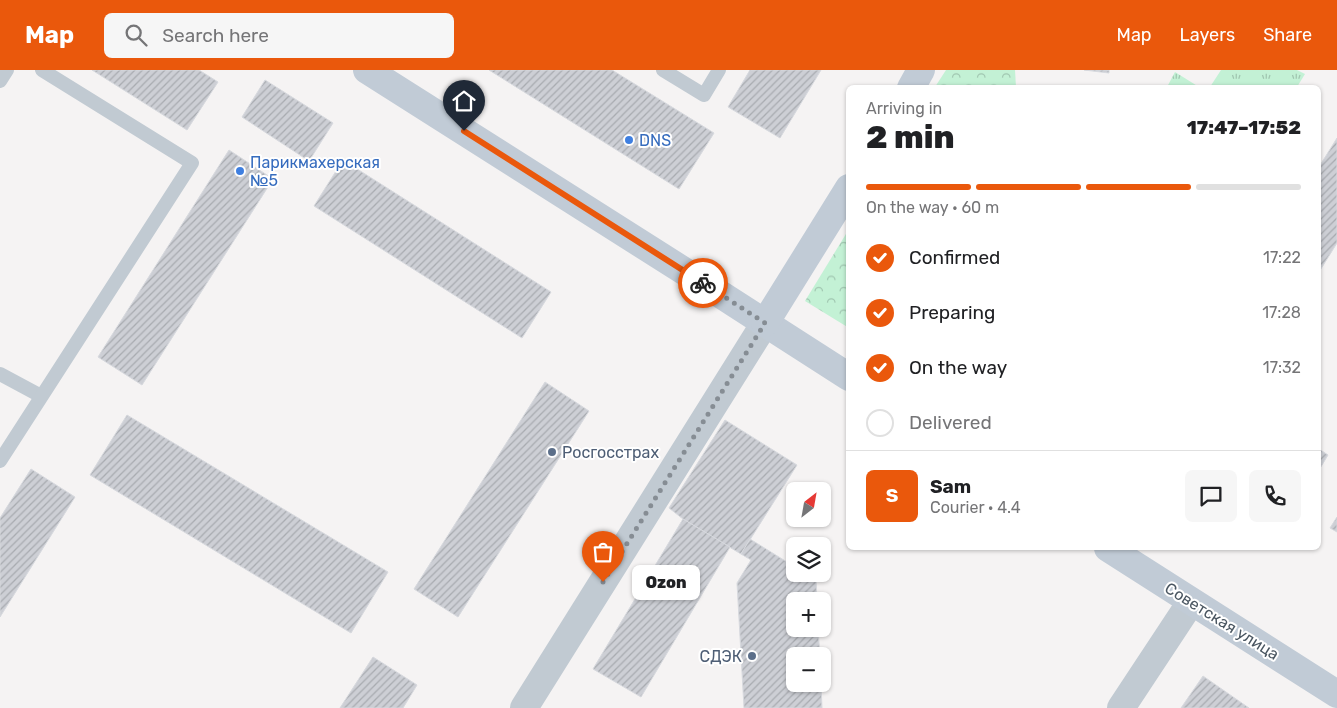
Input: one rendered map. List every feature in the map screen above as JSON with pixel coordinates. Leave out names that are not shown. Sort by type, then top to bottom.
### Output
[{"type":"main road","points":[[367,70],[846,376]]},
{"type":"main road","points":[[912,85],[921,70]]},
{"type":"main road","points":[[765,323],[846,193]]},
{"type":"main road","name":"Советская улица","points":[[1111,550],[1337,694]]},
{"type":"street","points":[[524,708],[765,323]]},
{"type":"street","points":[[1121,708],[1191,602]]},
{"type":"lane","points":[[0,81],[6,70]]},
{"type":"lane","points":[[0,461],[192,162],[42,70]]},
{"type":"lane","points":[[664,70],[704,96],[719,70]]},
{"type":"lane","points":[[0,374],[41,396]]},
{"type":"green space","points":[[946,70],[1015,70],[1016,85],[936,85]]},
{"type":"green space","points":[[1221,70],[1297,70],[1305,74],[1298,85],[1211,85]]},
{"type":"green space","points":[[1175,72],[1196,85],[1168,85]]},
{"type":"green space","points":[[846,234],[846,326],[805,301]]},
{"type":"building","points":[[92,70],[199,70],[218,82],[187,130]]},
{"type":"building","points":[[489,70],[612,70],[714,133],[679,189]]},
{"type":"building","points":[[750,70],[821,70],[780,138],[728,107]]},
{"type":"building","points":[[1084,70],[1109,70],[1109,73]]},
{"type":"building","points":[[265,80],[333,123],[309,161],[242,117]]},
{"type":"building","points":[[1337,138],[1337,243],[1321,269],[1321,164]]},
{"type":"building","points":[[229,150],[273,179],[142,385],[98,357]]},
{"type":"building","points":[[343,160],[551,292],[522,338],[314,206]]},
{"type":"building","points":[[545,382],[589,411],[458,617],[414,589]]},
{"type":"building","points":[[127,415],[388,572],[351,633],[90,475]]},
{"type":"building","points":[[725,420],[797,465],[741,554],[683,519],[669,508]]},
{"type":"building","points":[[1321,450],[1328,455],[1321,467]]},
{"type":"building","points":[[31,469],[75,497],[0,617],[0,518]]},
{"type":"building","points":[[1337,517],[1337,532],[1330,528]]},
{"type":"building","points":[[683,519],[730,547],[641,697],[593,669]]},
{"type":"building","points":[[750,539],[786,561],[786,582],[816,582],[817,592],[786,592],[786,637],[819,637],[819,647],[786,647],[786,692],[821,692],[822,708],[744,708],[737,583],[751,560],[741,554]]},
{"type":"building","points":[[373,657],[417,685],[403,708],[340,708]]},
{"type":"building","points":[[1203,676],[1249,708],[1181,708]]},
{"type":"way so far","points":[[603,582],[765,323],[703,283]]},
{"type":"place","name":"DNS","points":[[629,140]]},
{"type":"place","name":"Парикмахерская №5","points":[[240,171]]},
{"type":"place","name":"Росгосстрах","points":[[552,452]]},
{"type":"place","name":"Ozon","points":[[603,582]]},
{"type":"place","name":"СДЭК","points":[[752,656]]},
{"type":"route","points":[[464,131],[703,283]]}]
